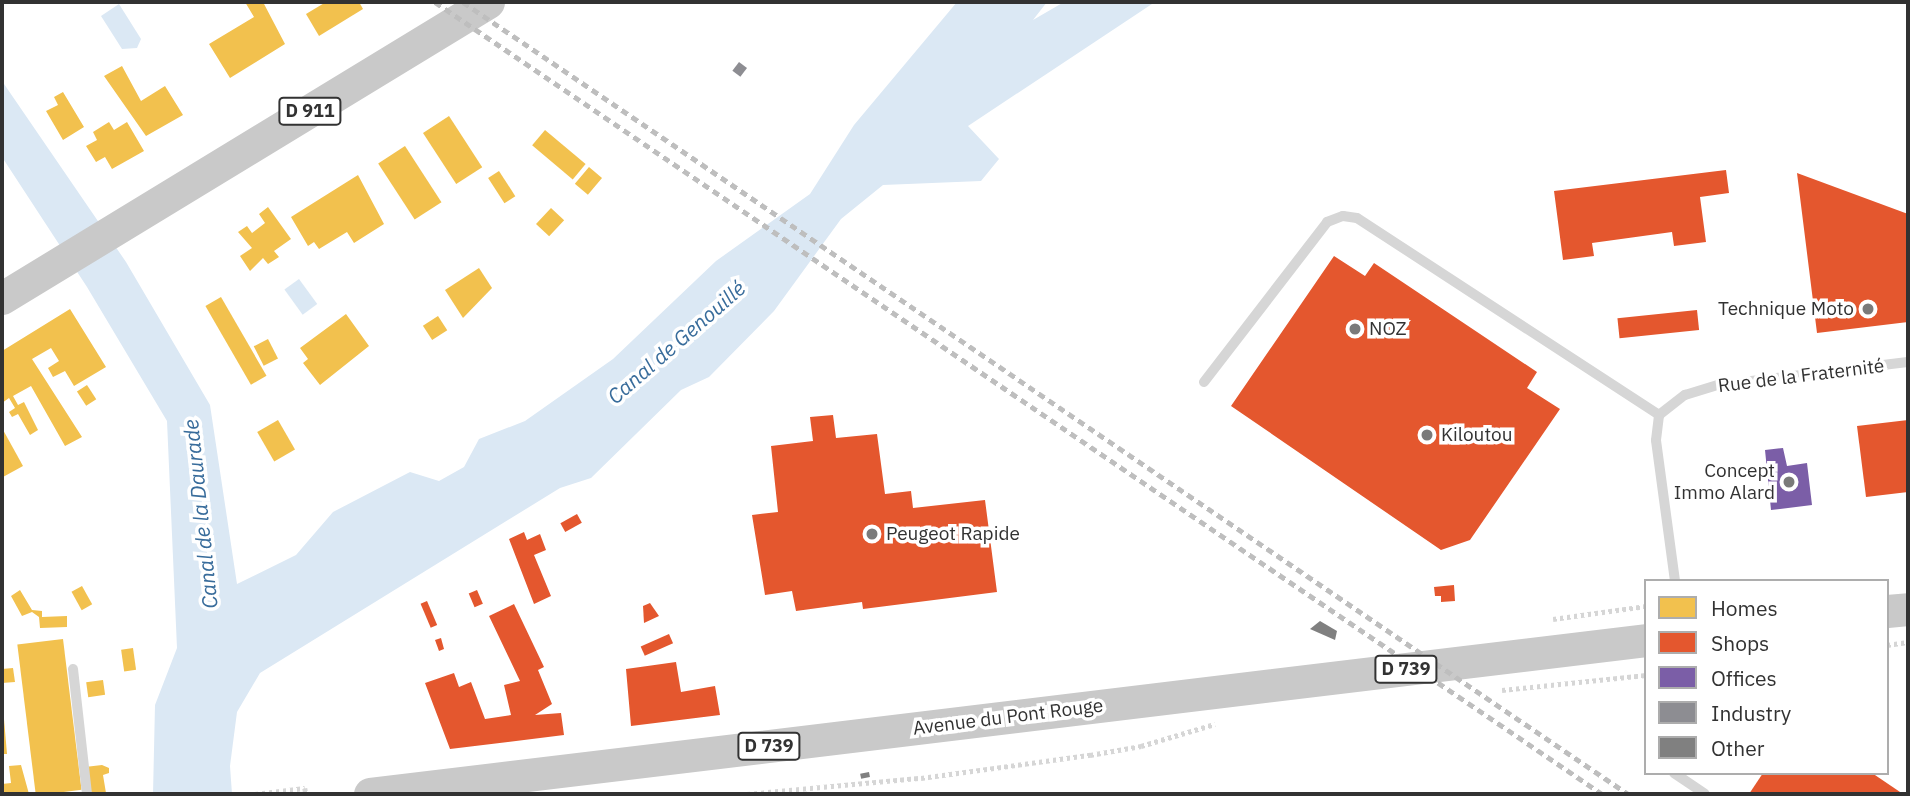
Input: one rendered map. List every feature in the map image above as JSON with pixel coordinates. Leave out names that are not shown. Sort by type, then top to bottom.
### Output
[{"type":"main road","name":"D 911","points":[[2,298],[488,2]]},
{"type":"main road","points":[[1889,611],[1908,609]]},
{"type":"main road","name":"Avenue du Pont Rouge","points":[[370,794],[1644,640]]},
{"type":"lane","points":[[1204,382],[1327,222],[1343,216],[1357,218],[1659,415],[1656,440],[1675,579]]},
{"type":"lane","name":"Rue de la Fraternité","points":[[1659,415],[1685,395],[1718,385],[1908,362]]},
{"type":"lane","points":[[73,669],[87,794]]},
{"type":"lane","points":[[1677,775],[1705,794]]},
{"type":"path","points":[[1889,645],[1908,642]]},
{"type":"path","points":[[1490,691],[1644,675]]},
{"type":"path","points":[[747,794],[921,778],[1090,755],[1229,722]]},
{"type":"path","points":[[255,794],[305,788],[306,794]]},
{"type":"water","points":[[957,2],[1047,2],[1033,20],[1064,2],[1155,2],[968,126],[999,159],[981,181],[883,185],[841,219],[774,311],[709,377],[681,390],[591,478],[560,488],[260,673],[237,712],[230,766],[232,794],[153,794],[155,705],[177,648],[167,421],[87,287],[2,157],[2,81],[126,262],[210,405],[237,584],[296,555],[333,512],[410,472],[439,481],[464,467],[479,439],[525,421],[613,359],[716,261],[810,194],[854,125]]},
{"type":"water","points":[[119,4],[141,39],[137,48],[122,49],[101,16]]},
{"type":"water","points":[[299,279],[317,304],[303,315],[284,290]]},
{"type":"building: Homes","points":[[245,2],[263,2],[285,44],[230,78],[209,44],[254,17]]},
{"type":"building: Homes","points":[[326,2],[359,2],[363,9],[319,36],[306,14]]},
{"type":"building: Homes","points":[[122,66],[141,101],[165,86],[183,115],[146,136],[104,76]]},
{"type":"building: Homes","points":[[63,92],[84,127],[63,140],[46,111],[58,105],[54,97]]},
{"type":"building: Homes","points":[[449,116],[482,167],[456,184],[423,133]]},
{"type":"building: Homes","points":[[109,122],[114,130],[127,122],[144,151],[112,169],[105,157],[96,162],[86,146],[97,140],[93,132]]},
{"type":"building: Homes","points":[[545,130],[586,164],[573,179],[532,145]]},
{"type":"building: Homes","points":[[405,146],[441,202],[415,220],[378,163]]},
{"type":"building: Homes","points":[[589,167],[602,178],[588,195],[575,184]]},
{"type":"building: Homes","points":[[499,171],[515,196],[504,203],[488,178]]},
{"type":"building: Homes","points":[[358,175],[384,224],[354,243],[347,232],[319,249],[314,242],[308,246],[291,217]]},
{"type":"building: Homes","points":[[268,207],[291,239],[274,251],[279,257],[268,264],[263,258],[250,271],[240,256],[252,248],[238,232],[247,226],[252,233],[265,223],[259,214]]},
{"type":"building: Homes","points":[[551,208],[564,220],[549,236],[536,224]]},
{"type":"building: Homes","points":[[479,268],[492,288],[463,318],[445,290]]},
{"type":"building: Homes","points":[[221,297],[266,376],[251,385],[205,306]]},
{"type":"building: Homes","points":[[70,309],[106,367],[74,386],[65,371],[53,377],[48,368],[59,361],[51,348],[32,359],[82,437],[65,446],[31,386],[13,396],[18,405],[24,402],[38,430],[30,435],[18,414],[12,417],[9,412],[15,408],[9,398],[2,403],[2,351]]},
{"type":"building: Homes","points":[[346,314],[369,346],[320,385],[303,363],[308,359],[300,348]]},
{"type":"building: Homes","points":[[438,316],[447,330],[432,340],[423,326]]},
{"type":"building: Homes","points":[[268,339],[278,359],[264,366],[254,346]]},
{"type":"building: Homes","points":[[87,385],[96,399],[86,406],[77,392]]},
{"type":"building: Homes","points":[[278,420],[295,449],[274,461],[257,432]]},
{"type":"building: Homes","points":[[2,428],[23,466],[3,477],[2,474]]},
{"type":"building: Homes","points":[[82,586],[92,604],[82,610],[72,592]]},
{"type":"building: Homes","points":[[20,590],[32,610],[42,611],[42,617],[67,616],[67,627],[40,628],[39,617],[32,612],[22,616],[11,596]]},
{"type":"building: Homes","points":[[63,639],[82,790],[36,794],[17,645]]},
{"type":"building: Homes","points":[[133,648],[136,670],[124,671],[121,650]]},
{"type":"building: Homes","points":[[13,668],[15,682],[2,683],[2,669]]},
{"type":"building: Homes","points":[[103,680],[105,695],[88,697],[86,682]]},
{"type":"building: Homes","points":[[4,719],[7,754],[2,754]]},
{"type":"building: Homes","points":[[21,765],[29,794],[2,794],[2,784],[11,783],[9,766]]},
{"type":"building: Homes","points":[[102,765],[109,768],[109,773],[103,775],[106,793],[89,794],[85,767]]},
{"type":"building: Shops","points":[[1726,170],[1729,193],[1700,197],[1706,242],[1674,246],[1672,232],[1592,243],[1594,256],[1563,260],[1554,191]]},
{"type":"building: Shops","points":[[1797,173],[1908,214],[1908,322],[1817,333]]},
{"type":"building: Shops","points":[[1334,256],[1365,276],[1374,263],[1537,372],[1527,388],[1560,409],[1470,540],[1441,550],[1231,406]]},
{"type":"building: Shops","points":[[1697,310],[1699,330],[1620,338],[1617,318]]},
{"type":"building: Shops","name":"Peugeot Rapide","points":[[833,415],[836,438],[877,434],[885,494],[911,491],[913,508],[985,500],[997,592],[863,609],[862,602],[796,611],[792,591],[765,595],[752,515],[778,512],[771,446],[813,441],[810,417]]},
{"type":"building: Shops","points":[[1908,420],[1908,492],[1866,497],[1857,426]]},
{"type":"building: Shops","points":[[577,514],[582,523],[565,532],[560,523]]},
{"type":"building: Shops","points":[[524,532],[527,540],[540,534],[546,550],[534,555],[551,596],[534,604],[509,539]]},
{"type":"building: Shops","points":[[1454,585],[1455,601],[1441,602],[1441,596],[1435,596],[1434,587]]},
{"type":"building: Shops","points":[[477,590],[483,604],[475,607],[469,594]]},
{"type":"building: Shops","points":[[427,601],[437,625],[431,628],[421,604]]},
{"type":"building: Shops","points":[[650,603],[659,616],[644,623],[643,606]]},
{"type":"building: Shops","points":[[514,604],[544,667],[538,670],[552,704],[535,715],[561,713],[564,735],[450,749],[425,683],[454,673],[459,687],[471,682],[485,719],[511,715],[504,685],[520,681],[489,616]]},
{"type":"building: Shops","points":[[669,634],[673,643],[645,656],[641,647]]},
{"type":"building: Shops","points":[[441,638],[444,649],[439,651],[435,640]]},
{"type":"building: Shops","points":[[676,662],[681,692],[715,686],[720,715],[631,726],[626,669]]},
{"type":"building: Shops","points":[[1762,775],[1875,775],[1903,794],[1749,794]]},
{"type":"building: Offices","points":[[1783,448],[1787,466],[1807,463],[1812,505],[1771,510],[1765,450]]},
{"type":"building: Industry","points":[[739,62],[747,68],[740,77],[732,71]]},
{"type":"building: Other","points":[[1320,621],[1337,631],[1335,640],[1310,629]]},
{"type":"building: Other","points":[[869,772],[870,777],[861,779],[860,774]]},
{"type":"railway","points":[[435,2],[1602,794]]},
{"type":"railway","points":[[463,2],[1628,794]]},
{"type":"place","name":"Technique Moto","points":[[1868,309]]},
{"type":"place","name":"NOZ","points":[[1355,329]]},
{"type":"place","name":"Kiloutou","points":[[1427,435]]},
{"type":"place","name":"Concept Immo Alard","points":[[1789,482]]},
{"type":"place","name":"Peugeot Rapide","points":[[872,534]]},
{"type":"water label","name":"Canal de Genouillé","points":[[676,342]]},
{"type":"water label","name":"Canal de la Daurade","points":[[200,514]]}]
